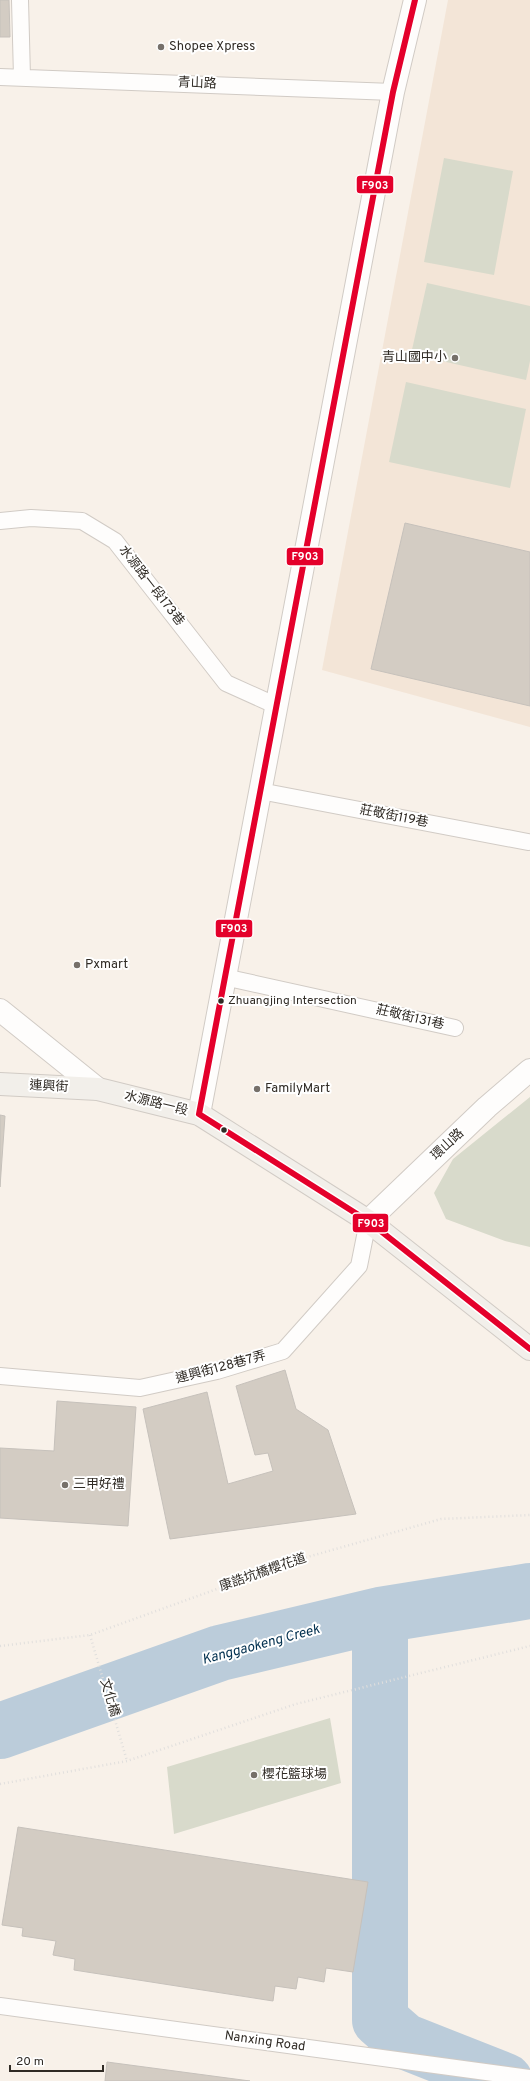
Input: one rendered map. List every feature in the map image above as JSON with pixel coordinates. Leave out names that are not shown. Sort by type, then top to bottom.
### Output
[{"type":"street","points":[[199,1114],[393,92],[415,0]]},
{"type":"street","name":"水源路一段","points":[[0,1010],[98,1089],[199,1114],[368,1221],[530,1349]]},
{"type":"street","name":"環山路","points":[[368,1221],[487,1108],[530,1070]]},
{"type":"street","name":"連興街","points":[[0,1084],[98,1089]]},
{"type":"lane","points":[[20,0],[22,77]]},
{"type":"lane","name":"青山路","points":[[0,76],[393,92]]},
{"type":"lane","name":"水源路一段173巷","points":[[0,521],[31,518],[82,521],[115,541],[226,683],[277,706]]},
{"type":"lane","name":"莊敬街119巷","points":[[260,791],[528,842]]},
{"type":"lane","name":"莊敬街131巷","points":[[224,977],[455,1028]]},
{"type":"lane","name":"連興街128巷7弄","points":[[0,1376],[140,1388],[217,1371],[283,1350],[359,1266],[368,1221]]},
{"type":"lane","name":"Nanxing Road","points":[[0,2006],[530,2078]]},
{"type":"path","name":"康誥坑橋櫻花道","points":[[0,1646],[90,1635],[297,1560],[441,1519],[530,1515]]},
{"type":"path","name":"文化橋","points":[[90,1635],[127,1761]]},
{"type":"path","points":[[0,1784],[127,1761],[296,1704],[530,1646]]},
{"type":"shaded area","name":"青山國中小","points":[[448,0],[530,0],[530,727],[322,670]]},
{"type":"shaded area","points":[[444,158],[513,171],[494,275],[424,262]]},
{"type":"shaded area","points":[[427,283],[530,306],[530,361],[526,380],[411,354]]},
{"type":"shaded area","points":[[406,382],[526,409],[510,488],[389,462]]},
{"type":"shaded area","points":[[530,1097],[530,1247],[505,1241],[446,1219],[434,1193],[453,1159]]},
{"type":"shaded area","name":"櫻花籃球場","points":[[330,1718],[341,1783],[174,1834],[167,1767]]},
{"type":"building","points":[[0,0],[9,0],[10,37],[0,37]]},
{"type":"building","points":[[405,523],[530,552],[530,706],[371,669]]},
{"type":"building","points":[[0,1115],[5,1116],[0,1187]]},
{"type":"building","points":[[285,1370],[296,1409],[328,1430],[356,1514],[170,1539],[143,1409],[207,1392],[228,1484],[273,1471],[268,1453],[255,1455],[236,1386]]},
{"type":"building","name":"三甲好禮","points":[[57,1401],[136,1407],[128,1526],[0,1518],[0,1448],[54,1451]]},
{"type":"building","points":[[18,1827],[368,1882],[353,1972],[326,1968],[324,1982],[298,1977],[296,1989],[275,1986],[273,2001],[74,1970],[75,1959],[53,1955],[56,1941],[22,1936],[23,1928],[2,1925]]},
{"type":"building","points":[[107,2062],[250,2081],[105,2081]]},
{"type":"waterway","name":"Kanggaokeng Creek","points":[[0,1731],[220,1653],[380,1615],[530,1591]]},
{"type":"waterway","points":[[380,1615],[380,2020],[404,2041],[505,2081]]},
{"type":"transit line","name":"F903","points":[[199,1114],[393,92],[415,0]]},
{"type":"transit line","name":"F903","points":[[199,1114],[368,1221],[530,1349]]},
{"type":"place","name":"Shopee Xpress","points":[[161,47]]},
{"type":"place","name":"青山國中小","points":[[455,358]]},
{"type":"place","name":"Pxmart","points":[[77,965]]},
{"type":"place","name":"Zhuangjing Intersection","points":[[221,1001]]},
{"type":"place","name":"FamilyMart","points":[[257,1089]]},
{"type":"place","name":"三甲好禮","points":[[65,1485]]},
{"type":"place","name":"櫻花籃球場","points":[[254,1775]]}]
